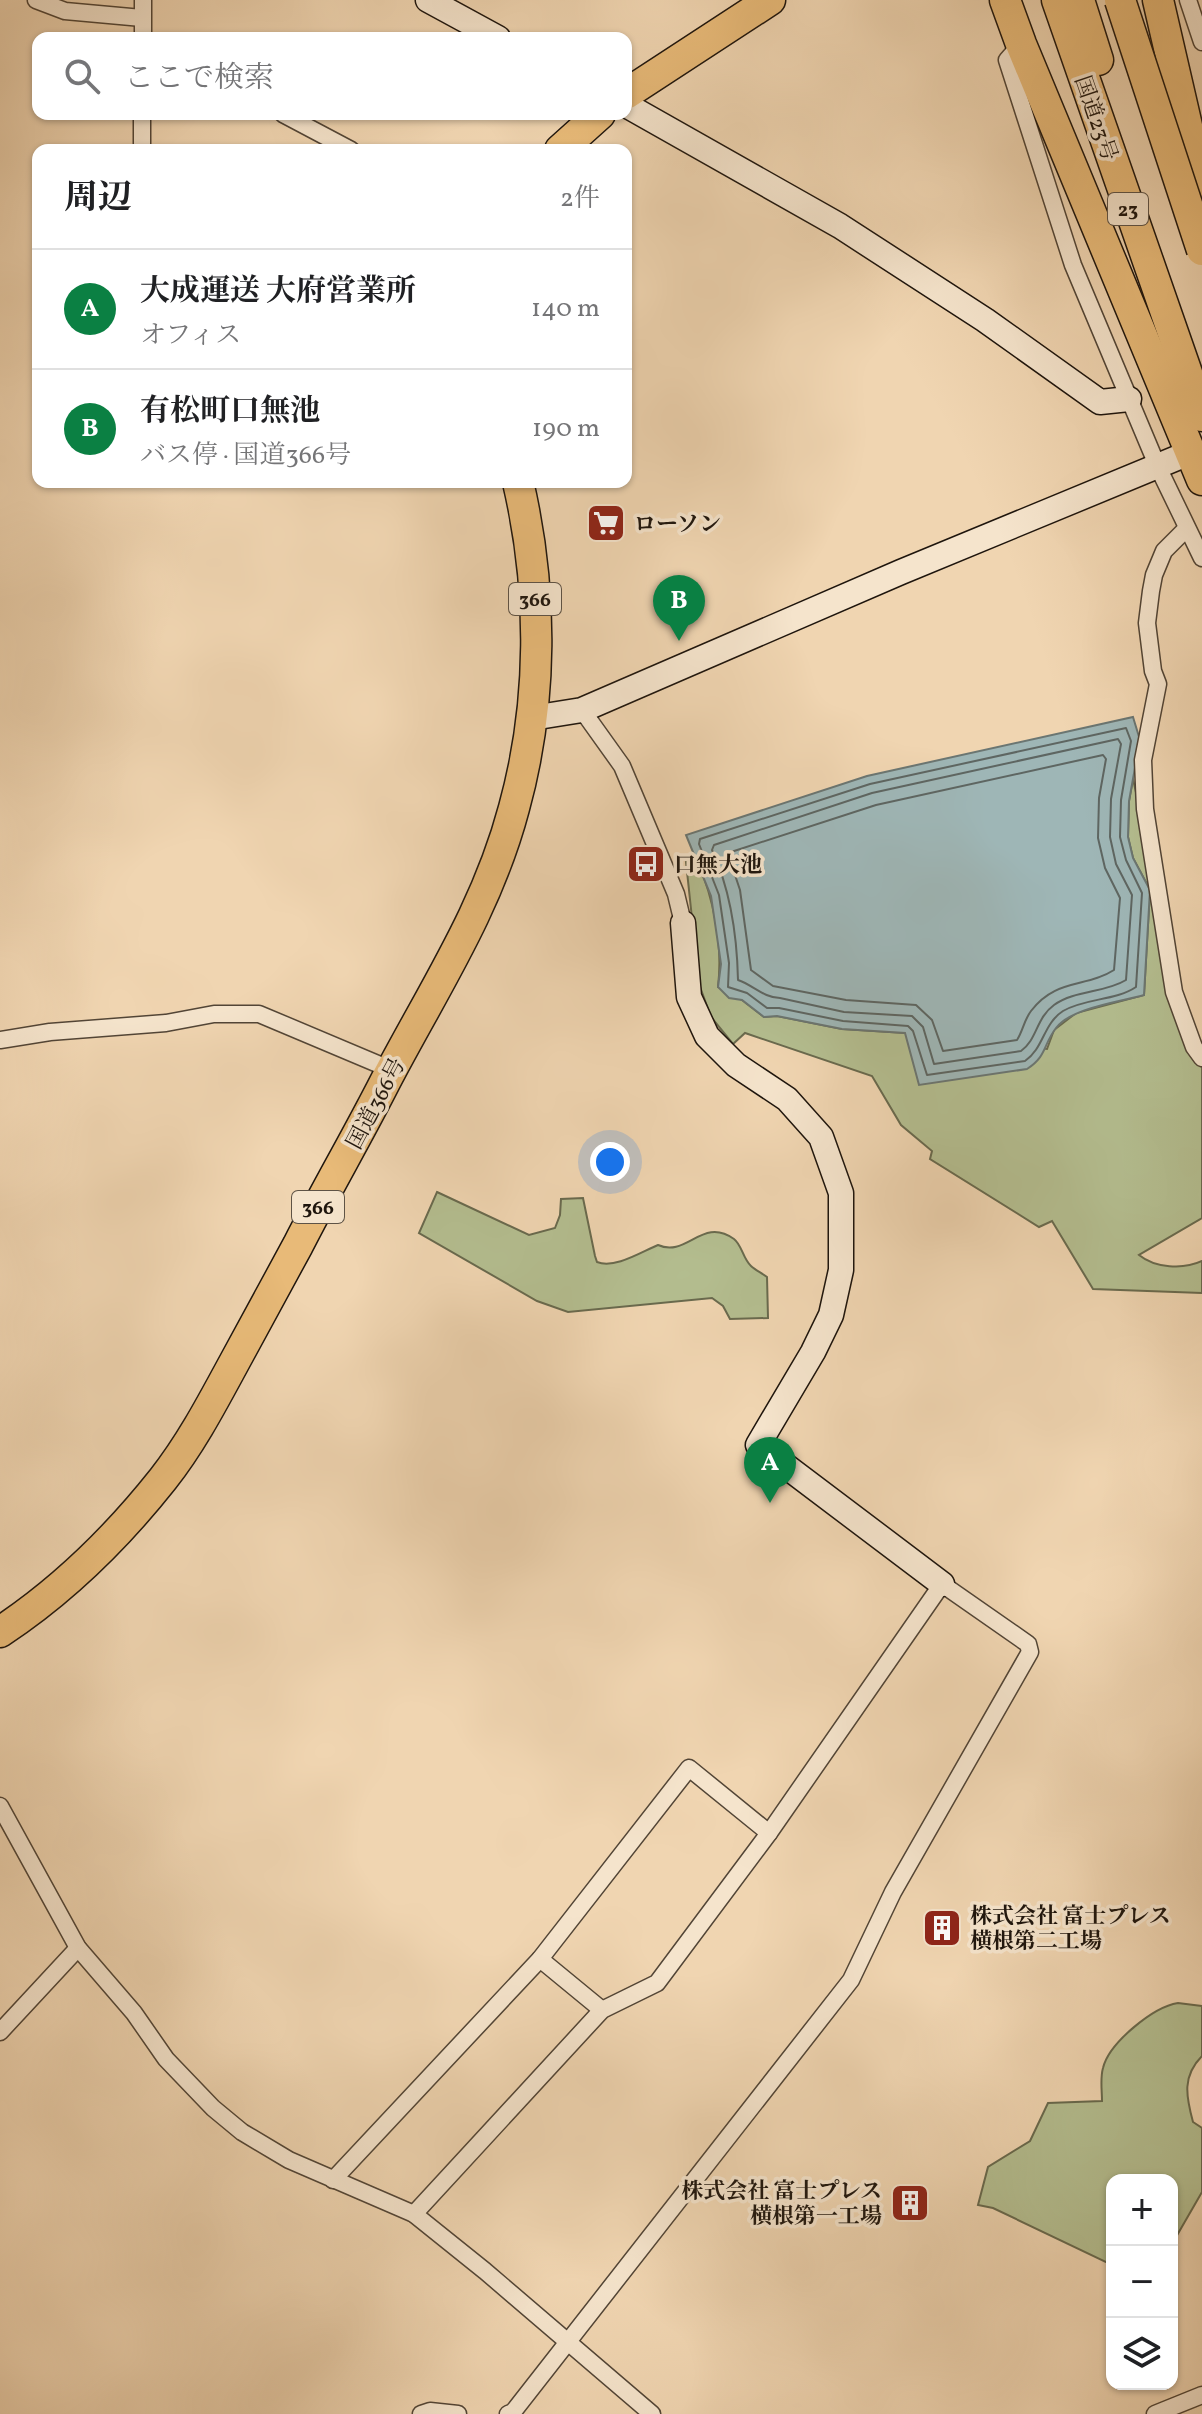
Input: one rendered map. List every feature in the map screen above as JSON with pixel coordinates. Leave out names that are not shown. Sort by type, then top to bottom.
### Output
[{"type":"highway","points":[[632,90],[770,0]]},
{"type":"highway","points":[[1005,0],[1202,480]]},
{"type":"highway","name":"国道23号","points":[[1057,0],[1202,416]]},
{"type":"highway","points":[[1079,0],[1202,386]]},
{"type":"highway","points":[[1118,0],[1202,235]]},
{"type":"highway","points":[[1118,0],[1202,250]]},
{"type":"highway","points":[[1158,0],[1202,191]]},
{"type":"highway","points":[[567,144],[593,120]]},
{"type":"highway","name":"国道366号","points":[[0,1632],[66,1582],[111,1538],[163,1478],[205,1415],[463,943],[499,859],[515,805],[532,718],[536,623],[527,518],[520,488]]},
{"type":"street","points":[[36,0],[65,11],[142,18]]},
{"type":"street","points":[[143,0],[143,32]]},
{"type":"street","points":[[428,0],[487,32]]},
{"type":"street","points":[[1188,0],[1202,42]]},
{"type":"street","points":[[1021,44],[1007,60],[1073,265],[1157,465],[1202,558]]},
{"type":"street","points":[[632,108],[840,226],[985,320],[1100,402],[1129,399]]},
{"type":"street","points":[[142,120],[142,144]]},
{"type":"street","points":[[294,120],[340,144]]},
{"type":"street","points":[[532,718],[582,710],[1189,453]]},
{"type":"street","points":[[1186,529],[1164,551],[1151,591],[1147,623],[1153,671],[1158,684],[1143,760],[1145,809],[1174,992],[1194,1047],[1202,1058]]},
{"type":"street","points":[[508,2414],[513,2412],[569,2343],[851,1980],[893,1892],[1030,1652],[1028,1644],[942,1584],[758,1445],[813,1352],[831,1315],[841,1270],[841,1193],[821,1137],[787,1099],[736,1065],[707,1036],[689,997],[683,923],[676,894],[622,766],[582,710]]},
{"type":"street","points":[[0,1040],[50,1032],[166,1023],[214,1014],[259,1014],[392,1070]]},
{"type":"street","points":[[414,2214],[602,2010],[657,1983],[769,1833],[942,1584]]},
{"type":"street","points":[[333,2180],[540,1959],[689,1768],[769,1833]]},
{"type":"street","points":[[0,1806],[78,1948],[134,2013],[166,2059],[213,2108],[242,2132],[289,2160],[414,2214],[652,2414]]},
{"type":"street","points":[[0,2032],[78,1948]]},
{"type":"street","points":[[540,1959],[602,2010]]},
{"type":"street","points":[[1155,2414],[1202,2395]]},
{"type":"street","points":[[421,2414],[430,2411],[458,2414]]},
{"type":"green space","points":[[1133,779],[1195,1055],[1202,1067],[1202,1218],[1139,1255],[1153,1263],[1169,1266],[1186,1266],[1202,1261],[1202,1293],[1093,1289],[1052,1221],[1039,1227],[930,1159],[932,1151],[901,1125],[872,1076],[745,1033],[733,1044],[711,1017],[699,984],[686,862],[697,860],[716,922],[718,987],[764,1017],[777,1016],[842,1029],[1047,1049],[1054,1030],[1076,1013],[1144,995],[1150,890],[1133,858],[1128,837]]},
{"type":"green space","points":[[437,1192],[529,1235],[555,1228],[561,1199],[583,1198],[595,1256],[597,1262],[604,1264],[628,1259],[658,1245],[668,1248],[704,1234],[723,1233],[737,1242],[754,1269],[767,1277],[768,1318],[730,1319],[723,1306],[712,1298],[568,1312],[537,1301],[419,1233]]},
{"type":"green space","points":[[1178,2003],[1202,2006],[1202,2056],[1191,2071],[1187,2087],[1193,2122],[1202,2128],[1202,2192],[1178,2234],[1178,2174],[1106,2174],[1106,2262],[993,2208],[978,2205],[988,2167],[1030,2141],[1048,2103],[1102,2101],[1101,2080],[1107,2058],[1133,2028]]},
{"type":"water","points":[[1133,717],[1140,740],[1129,801],[1128,837],[1133,858],[1150,890],[1144,995],[1084,1011],[1063,1021],[1052,1034],[1042,1055],[1027,1069],[919,1085],[905,1033],[842,1029],[777,1016],[764,1017],[742,1000],[729,998],[718,987],[721,964],[711,896],[686,835],[867,776]]},
{"type":"place","name":"ローソン","points":[[606,523]]},
{"type":"place","name":"有松町口無池","points":[[679,641]]},
{"type":"place","name":"口無大池","points":[[646,864]]},
{"type":"place","name":"大成運送 大府営業所","points":[[770,1503]]},
{"type":"place","name":"株式会社 富士プレス 横根第二工場","points":[[942,1928]]},
{"type":"place","name":"株式会社 富士プレス 横根第一工場","points":[[910,2203]]}]
